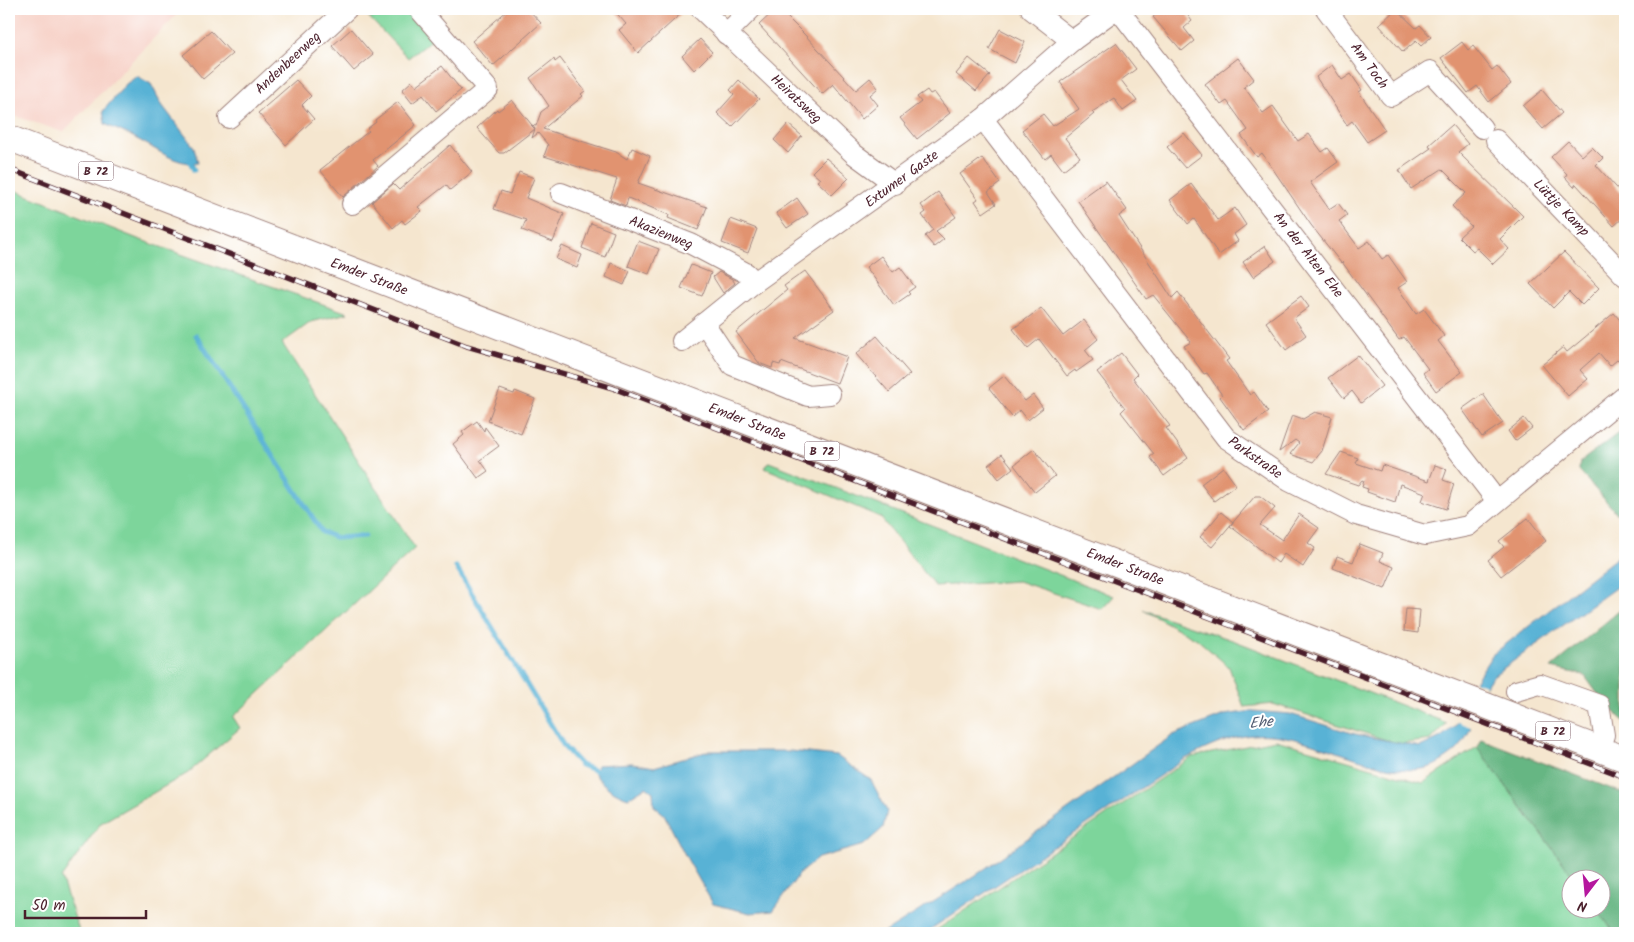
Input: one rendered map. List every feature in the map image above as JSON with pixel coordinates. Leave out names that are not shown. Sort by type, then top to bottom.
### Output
[{"type":"main road","name":"Emder Straße","points":[[9,138],[1625,759]]},
{"type":"street","name":"Andenbeerweg","points":[[229,118],[347,9]]},
{"type":"street","points":[[352,204],[488,88],[419,9]]},
{"type":"street","name":"Heiratsweg","points":[[701,9],[854,154],[895,184]]},
{"type":"street","points":[[726,34],[751,9]]},
{"type":"street","points":[[1031,9],[1072,41]]},
{"type":"street","name":"Extumer Gaste","points":[[682,341],[755,282],[895,184],[983,119],[1072,41],[1117,9]]},
{"type":"street","name":"An der Alten Ehe","points":[[1117,9],[1498,501]]},
{"type":"street","name":"Am Toch","points":[[1326,9],[1391,96],[1430,71],[1489,134]]},
{"type":"street","name":"Parkstraße","points":[[983,119],[1226,438],[1289,481],[1356,515],[1425,535],[1468,526],[1625,396]]},
{"type":"street","name":"Lüttje Kamp","points":[[1489,134],[1625,276]]},
{"type":"street","name":"Akazienweg","points":[[561,193],[691,244],[746,273],[755,282]]},
{"type":"street","points":[[704,323],[732,365],[808,396],[830,394]]},
{"type":"street","points":[[1516,691],[1540,684],[1599,705],[1604,735],[1599,749]]},
{"type":"shaded area","points":[[9,9],[182,9],[63,132],[9,114]]},
{"type":"green space","points":[[361,9],[409,9],[434,38],[408,58]]},
{"type":"green space","points":[[9,188],[138,239],[348,313],[311,322],[282,343],[415,548],[233,717],[240,728],[188,773],[101,823],[61,878],[80,933],[9,933]]},
{"type":"green space","points":[[1625,428],[1625,518],[1623,520],[1579,471],[1580,462]]},
{"type":"green space","points":[[769,462],[1114,596],[1102,609],[1018,581],[935,586],[880,517],[765,468]]},
{"type":"green space","points":[[1625,606],[1625,722],[1605,704],[1584,675],[1551,668]]},
{"type":"green space","points":[[1143,610],[1235,641],[1447,723],[1431,740],[1399,744],[1273,704],[1244,707],[1229,667],[1197,639]]},
{"type":"green space","points":[[1481,739],[1625,794],[1625,933],[1615,933],[1605,920],[1612,920],[1612,870],[1568,870],[1477,747]]},
{"type":"green space","points":[[1276,740],[1423,783],[1477,747],[1568,870],[1562,870],[1562,920],[1605,920],[1615,933],[932,933],[1192,757]]},
{"type":"water","points":[[137,76],[151,84],[162,105],[194,147],[198,163],[182,162],[174,159],[105,124],[103,111],[126,84]]},
{"type":"water","name":"Ehe","points":[[1625,551],[1625,581],[1494,675],[1487,684],[1468,734],[1462,744],[1455,752],[1435,765],[1422,769],[1406,770],[1388,767],[1308,743],[1271,735],[1248,736],[1226,741],[1185,759],[925,933],[884,933],[976,875],[1173,735],[1224,715],[1253,711],[1290,714],[1355,734],[1420,747],[1441,737],[1456,725],[1476,680],[1492,655]]},
{"type":"water","points":[[709,751],[790,751],[837,756],[871,780],[887,811],[883,828],[864,845],[818,858],[800,873],[773,911],[750,913],[713,904],[664,814],[654,806],[653,792],[646,787],[628,798],[609,789],[595,774],[597,765],[632,763],[654,767]]},
{"type":"pier","points":[[1473,681],[1486,685],[1473,728],[1455,721]]},
{"type":"building","points":[[509,9],[528,9],[541,23],[493,66],[472,41]]},
{"type":"building","points":[[613,9],[686,9],[638,53],[619,30],[626,24]]},
{"type":"building","points":[[776,9],[779,9],[805,35],[856,90],[870,78],[878,88],[870,95],[878,105],[862,119],[833,84],[822,94],[759,25]]},
{"type":"building","points":[[1163,9],[1183,9],[1192,21],[1184,28],[1194,41],[1182,51],[1153,17]]},
{"type":"building","points":[[1396,9],[1416,28],[1420,25],[1431,37],[1421,46],[1416,41],[1403,52],[1379,25]]},
{"type":"building","points":[[351,29],[373,55],[354,71],[332,46]]},
{"type":"building","points":[[1000,29],[1025,42],[1015,63],[989,49]]},
{"type":"building","points":[[211,31],[232,54],[203,79],[183,55]]},
{"type":"building","points":[[700,39],[712,52],[694,70],[682,56]]},
{"type":"building","points":[[1462,42],[1468,50],[1473,46],[1492,70],[1497,66],[1511,84],[1489,102],[1477,86],[1468,93],[1441,58]]},
{"type":"building","points":[[1116,43],[1136,69],[1121,80],[1137,101],[1123,111],[1114,98],[1092,112],[1094,114],[1065,138],[1080,157],[1063,170],[1051,154],[1045,159],[1022,130],[1043,114],[1053,126],[1079,109],[1060,82]]},
{"type":"building","points":[[560,58],[585,91],[581,94],[583,96],[543,129],[616,152],[627,159],[632,148],[650,156],[638,183],[707,207],[698,230],[668,218],[669,215],[628,198],[626,206],[610,200],[617,179],[544,156],[548,145],[538,133],[532,138],[535,129],[531,125],[536,126],[541,112],[549,106],[530,78],[554,59],[555,62]]},
{"type":"building","points":[[969,58],[990,75],[976,91],[956,74]]},
{"type":"building","points":[[1238,58],[1254,79],[1244,87],[1263,113],[1273,106],[1298,141],[1309,134],[1322,152],[1328,148],[1338,162],[1310,182],[1329,209],[1338,203],[1347,215],[1339,221],[1359,248],[1369,241],[1382,259],[1388,255],[1407,282],[1398,288],[1416,314],[1424,309],[1444,336],[1438,341],[1462,372],[1436,391],[1423,373],[1428,369],[1404,337],[1399,340],[1342,262],[1311,225],[1262,153],[1257,157],[1241,135],[1248,130],[1227,101],[1221,105],[1205,84]]},
{"type":"building","points":[[1332,65],[1342,80],[1351,74],[1362,90],[1359,92],[1385,130],[1367,142],[1352,121],[1347,125],[1316,77]]},
{"type":"building","points":[[442,66],[461,90],[436,111],[423,95],[412,103],[402,90],[412,81],[416,86]]},
{"type":"building","points":[[296,80],[311,96],[302,105],[314,119],[286,145],[258,113]]},
{"type":"building","points":[[739,80],[759,99],[732,127],[717,113],[734,94],[730,90]]},
{"type":"building","points":[[927,90],[930,94],[934,92],[950,113],[917,139],[900,118],[921,102],[917,97]]},
{"type":"building","points":[[1542,90],[1562,113],[1543,129],[1523,106]]},
{"type":"building","points":[[512,100],[535,129],[504,153],[499,153],[477,128],[497,109],[498,111]]},
{"type":"building","points":[[398,102],[416,125],[373,160],[378,166],[343,197],[320,170],[369,131],[367,129],[376,122],[375,120]]},
{"type":"building","points":[[788,124],[802,136],[788,153],[774,140]]},
{"type":"building","points":[[1452,125],[1468,144],[1458,152],[1523,216],[1500,239],[1509,249],[1493,264],[1477,248],[1473,251],[1459,237],[1471,226],[1452,206],[1466,193],[1442,169],[1411,189],[1399,170],[1431,148],[1429,145]]},
{"type":"building","points":[[1184,133],[1202,155],[1185,168],[1167,147]]},
{"type":"building","points":[[1568,141],[1582,156],[1592,147],[1603,158],[1596,165],[1625,197],[1625,216],[1614,226],[1576,184],[1574,187],[1565,177],[1567,174],[1551,157]]},
{"type":"building","points":[[450,145],[472,172],[450,190],[446,185],[418,207],[422,211],[405,224],[402,220],[393,228],[372,202],[393,184],[399,190]]},
{"type":"building","points":[[826,158],[849,178],[832,195],[817,181],[820,179],[812,172]]},
{"type":"building","points":[[982,158],[1000,183],[988,192],[996,204],[983,213],[975,201],[978,199],[960,174]]},
{"type":"building","points":[[519,172],[534,178],[526,198],[564,214],[553,242],[522,230],[526,220],[494,209],[501,191],[510,194]]},
{"type":"building","points":[[1106,181],[1127,210],[1119,216],[1172,298],[1178,292],[1229,359],[1226,361],[1250,395],[1254,392],[1268,412],[1244,430],[1220,397],[1222,395],[1207,373],[1204,374],[1184,346],[1191,342],[1153,295],[1146,299],[1078,201]]},
{"type":"building","points":[[1191,184],[1218,220],[1235,208],[1246,225],[1234,234],[1238,241],[1219,255],[1194,219],[1188,224],[1170,200]]},
{"type":"building","points":[[938,192],[956,217],[936,231],[944,239],[934,247],[925,236],[933,230],[922,215],[926,212],[921,205]]},
{"type":"building","points":[[797,198],[808,214],[787,228],[776,213]]},
{"type":"building","points":[[731,219],[757,229],[748,253],[722,243]]},
{"type":"building","points":[[591,223],[614,232],[605,257],[582,248]]},
{"type":"building","points":[[638,241],[659,249],[649,274],[628,266]]},
{"type":"building","points":[[562,246],[582,255],[577,268],[556,259]]},
{"type":"building","points":[[1265,246],[1275,261],[1253,277],[1243,262]]},
{"type":"building","points":[[1564,252],[1599,288],[1582,305],[1569,292],[1553,308],[1530,284]]},
{"type":"building","points":[[881,256],[893,272],[900,267],[915,287],[908,292],[910,294],[894,305],[866,267]]},
{"type":"building","points":[[611,263],[630,271],[624,285],[606,277]]},
{"type":"building","points":[[691,265],[711,273],[702,296],[681,288]]},
{"type":"building","points":[[805,271],[834,310],[795,338],[847,357],[837,383],[781,362],[780,365],[773,363],[772,368],[759,363],[736,332],[787,290],[784,286]]},
{"type":"building","points":[[719,272],[732,279],[735,283],[723,293],[713,277]]},
{"type":"building","points":[[1301,296],[1309,307],[1294,318],[1306,335],[1286,350],[1266,322]]},
{"type":"building","points":[[1041,308],[1063,336],[1084,320],[1098,339],[1085,350],[1093,360],[1067,376],[1039,339],[1028,348],[1013,329]]},
{"type":"building","points":[[1614,313],[1625,326],[1625,368],[1618,359],[1610,366],[1599,353],[1580,370],[1588,379],[1568,396],[1542,365],[1563,347],[1567,352]]},
{"type":"building","points":[[877,336],[910,374],[889,392],[856,354]]},
{"type":"building","points":[[1121,353],[1137,374],[1133,378],[1170,426],[1166,428],[1188,458],[1164,476],[1150,457],[1154,454],[1121,412],[1125,408],[1097,372]]},
{"type":"building","points":[[1358,355],[1382,386],[1361,403],[1352,391],[1344,398],[1328,378]]},
{"type":"building","points":[[1004,376],[1025,401],[1033,395],[1043,408],[1028,420],[1020,410],[1012,417],[989,388]]},
{"type":"building","points":[[500,389],[514,394],[515,391],[535,399],[521,434],[488,421]]},
{"type":"building","points":[[1483,394],[1503,423],[1482,437],[1462,409]]},
{"type":"building","points":[[1315,412],[1332,417],[1322,451],[1313,462],[1290,454],[1299,443],[1295,440],[1279,452],[1292,415],[1303,419]]},
{"type":"building","points":[[1524,418],[1532,428],[1515,441],[1508,431]]},
{"type":"building","points":[[477,421],[484,431],[485,427],[499,446],[480,460],[488,471],[478,478],[453,444],[464,435],[462,432]]},
{"type":"building","points":[[1034,449],[1055,476],[1035,492],[1014,465]]},
{"type":"building","points":[[1341,452],[1358,458],[1356,463],[1380,471],[1382,465],[1429,481],[1435,465],[1447,469],[1443,480],[1454,484],[1446,509],[1422,501],[1425,493],[1400,484],[1395,502],[1367,492],[1368,489],[1362,487],[1364,481],[1362,480],[1358,485],[1326,474]]},
{"type":"building","points":[[1002,454],[1013,468],[999,479],[988,465]]},
{"type":"building","points":[[1223,467],[1236,485],[1214,501],[1201,484]]},
{"type":"building","points":[[1255,496],[1260,496],[1275,508],[1260,525],[1282,540],[1299,514],[1319,528],[1308,543],[1315,548],[1303,567],[1284,554],[1278,563],[1230,526]]},
{"type":"building","points":[[1221,512],[1233,522],[1212,547],[1200,537]]},
{"type":"building","points":[[1528,518],[1546,541],[1501,576],[1488,560],[1504,547],[1499,541]]},
{"type":"building","points":[[1360,544],[1383,553],[1380,561],[1394,567],[1385,589],[1333,568],[1337,556],[1353,562]]},
{"type":"building","points":[[1406,609],[1420,610],[1418,633],[1404,631]]},
{"type":"waterway","points":[[189,159],[194,170]]},
{"type":"waterway","points":[[196,335],[322,532],[337,538],[365,536]]},
{"type":"waterway","points":[[456,567],[565,748],[581,765],[596,771]]},
{"type":"railway","points":[[9,169],[467,346],[613,388],[1625,777]]}]
